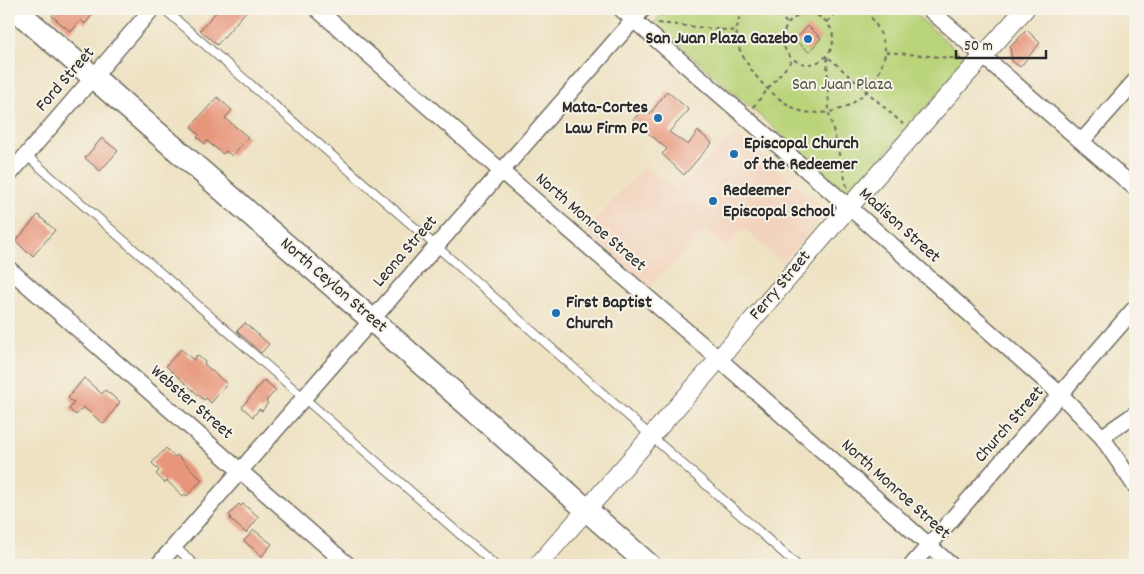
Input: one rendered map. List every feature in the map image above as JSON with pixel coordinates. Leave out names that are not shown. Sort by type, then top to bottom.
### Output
[{"type":"main road","name":"North Ceylon Street","points":[[15,9],[372,320],[649,565]]},
{"type":"street","name":"Ford Street","points":[[9,175],[152,9]]},
{"type":"street","name":"North Monroe Street","points":[[317,9],[719,359],[951,565]]},
{"type":"street","name":"Madison Street","points":[[621,9],[638,14],[745,117],[849,200],[1060,395],[1102,436],[1135,486]]},
{"type":"street","points":[[929,9],[976,58],[1082,142],[1135,188]]},
{"type":"street","name":"Ferry Street","points":[[538,565],[719,359],[849,200],[914,134],[976,58],[1025,9]]},
{"type":"street","name":"Leona Street","points":[[158,565],[638,14]]},
{"type":"street","points":[[1082,142],[1135,81]]},
{"type":"street","name":"Webster Street","points":[[9,269],[348,565]]},
{"type":"street","name":"Church Street","points":[[912,565],[1135,308]]},
{"type":"street","points":[[1102,436],[1135,414]]},
{"type":"lane","points":[[164,9],[652,435],[797,565]]},
{"type":"lane","points":[[26,155],[495,565]]},
{"type":"lane","points":[[174,546],[195,565]]},
{"type":"path","points":[[742,9],[735,31],[740,54],[758,80],[784,102],[804,112],[829,113],[849,106],[867,93],[880,72],[886,52],[878,28],[864,9]]},
{"type":"path","points":[[772,9],[788,24]]},
{"type":"path","points":[[827,22],[839,9]]},
{"type":"path","points":[[807,13],[815,14],[827,22],[834,35],[831,50],[827,56],[814,64],[800,63],[787,54],[783,39],[784,31],[793,18],[807,13]]},
{"type":"path","points":[[654,23],[735,31]]},
{"type":"path","points":[[886,52],[976,58]]},
{"type":"path","points":[[827,56],[914,134]]},
{"type":"path","points":[[827,56],[829,113],[849,200]]},
{"type":"path","points":[[745,117],[793,59]]},
{"type":"shaded area","name":"Redeemer Episcopal School","points":[[736,133],[828,213],[782,262],[743,228],[726,247],[705,231],[648,288],[585,230],[645,166],[677,189]]},
{"type":"green space","name":"San Juan Plaza","points":[[666,9],[909,9],[968,60],[849,194],[654,23]]},
{"type":"building","points":[[58,9],[97,9],[85,24],[81,20],[71,32],[52,16]]},
{"type":"building","points":[[219,9],[248,9],[217,45],[200,30]]},
{"type":"building","name":"San Juan Plaza Gazebo","points":[[808,26],[821,38],[809,52],[795,40]]},
{"type":"building","points":[[1027,30],[1040,43],[1020,67],[1012,61],[1010,47]]},
{"type":"building","points":[[667,91],[689,110],[669,132],[688,145],[698,131],[712,143],[684,175],[662,154],[667,149],[633,120],[644,107],[650,114]]},
{"type":"building","points":[[217,97],[232,110],[225,118],[248,137],[232,156],[226,151],[223,154],[207,141],[205,144],[197,137],[199,135],[191,127]]},
{"type":"building","points":[[102,138],[118,151],[100,171],[85,158]]},
{"type":"building","points":[[38,215],[55,230],[33,256],[16,241]]},
{"type":"building","points":[[245,323],[269,344],[261,353],[237,331]]},
{"type":"building","points":[[181,349],[193,360],[197,355],[205,362],[204,364],[227,384],[211,403],[206,398],[204,400],[166,366]]},
{"type":"building","points":[[84,378],[102,394],[105,390],[120,402],[104,424],[83,407],[76,415],[69,409],[74,403],[68,398]]},
{"type":"building","points":[[264,380],[276,390],[266,401],[268,403],[262,411],[259,409],[253,417],[242,407]]},
{"type":"building","points":[[166,448],[175,457],[177,455],[202,480],[187,496],[185,494],[183,496],[167,481],[165,483],[156,474],[159,471],[152,463]]},
{"type":"building","points":[[239,504],[241,506],[243,504],[259,517],[246,533],[230,519],[229,515]]},
{"type":"building","points":[[254,530],[272,544],[262,556],[244,541]]},
{"type":"place","name":"San Juan Plaza Gazebo","points":[[808,39]]},
{"type":"place","name":"Mata-Cortes Law Firm PC","points":[[658,118]]},
{"type":"place","name":"Episcopal Church of the Redeemer","points":[[734,154]]},
{"type":"place","name":"Redeemer Episcopal School","points":[[713,201]]},
{"type":"place","name":"First Baptist Church","points":[[556,313]]}]
